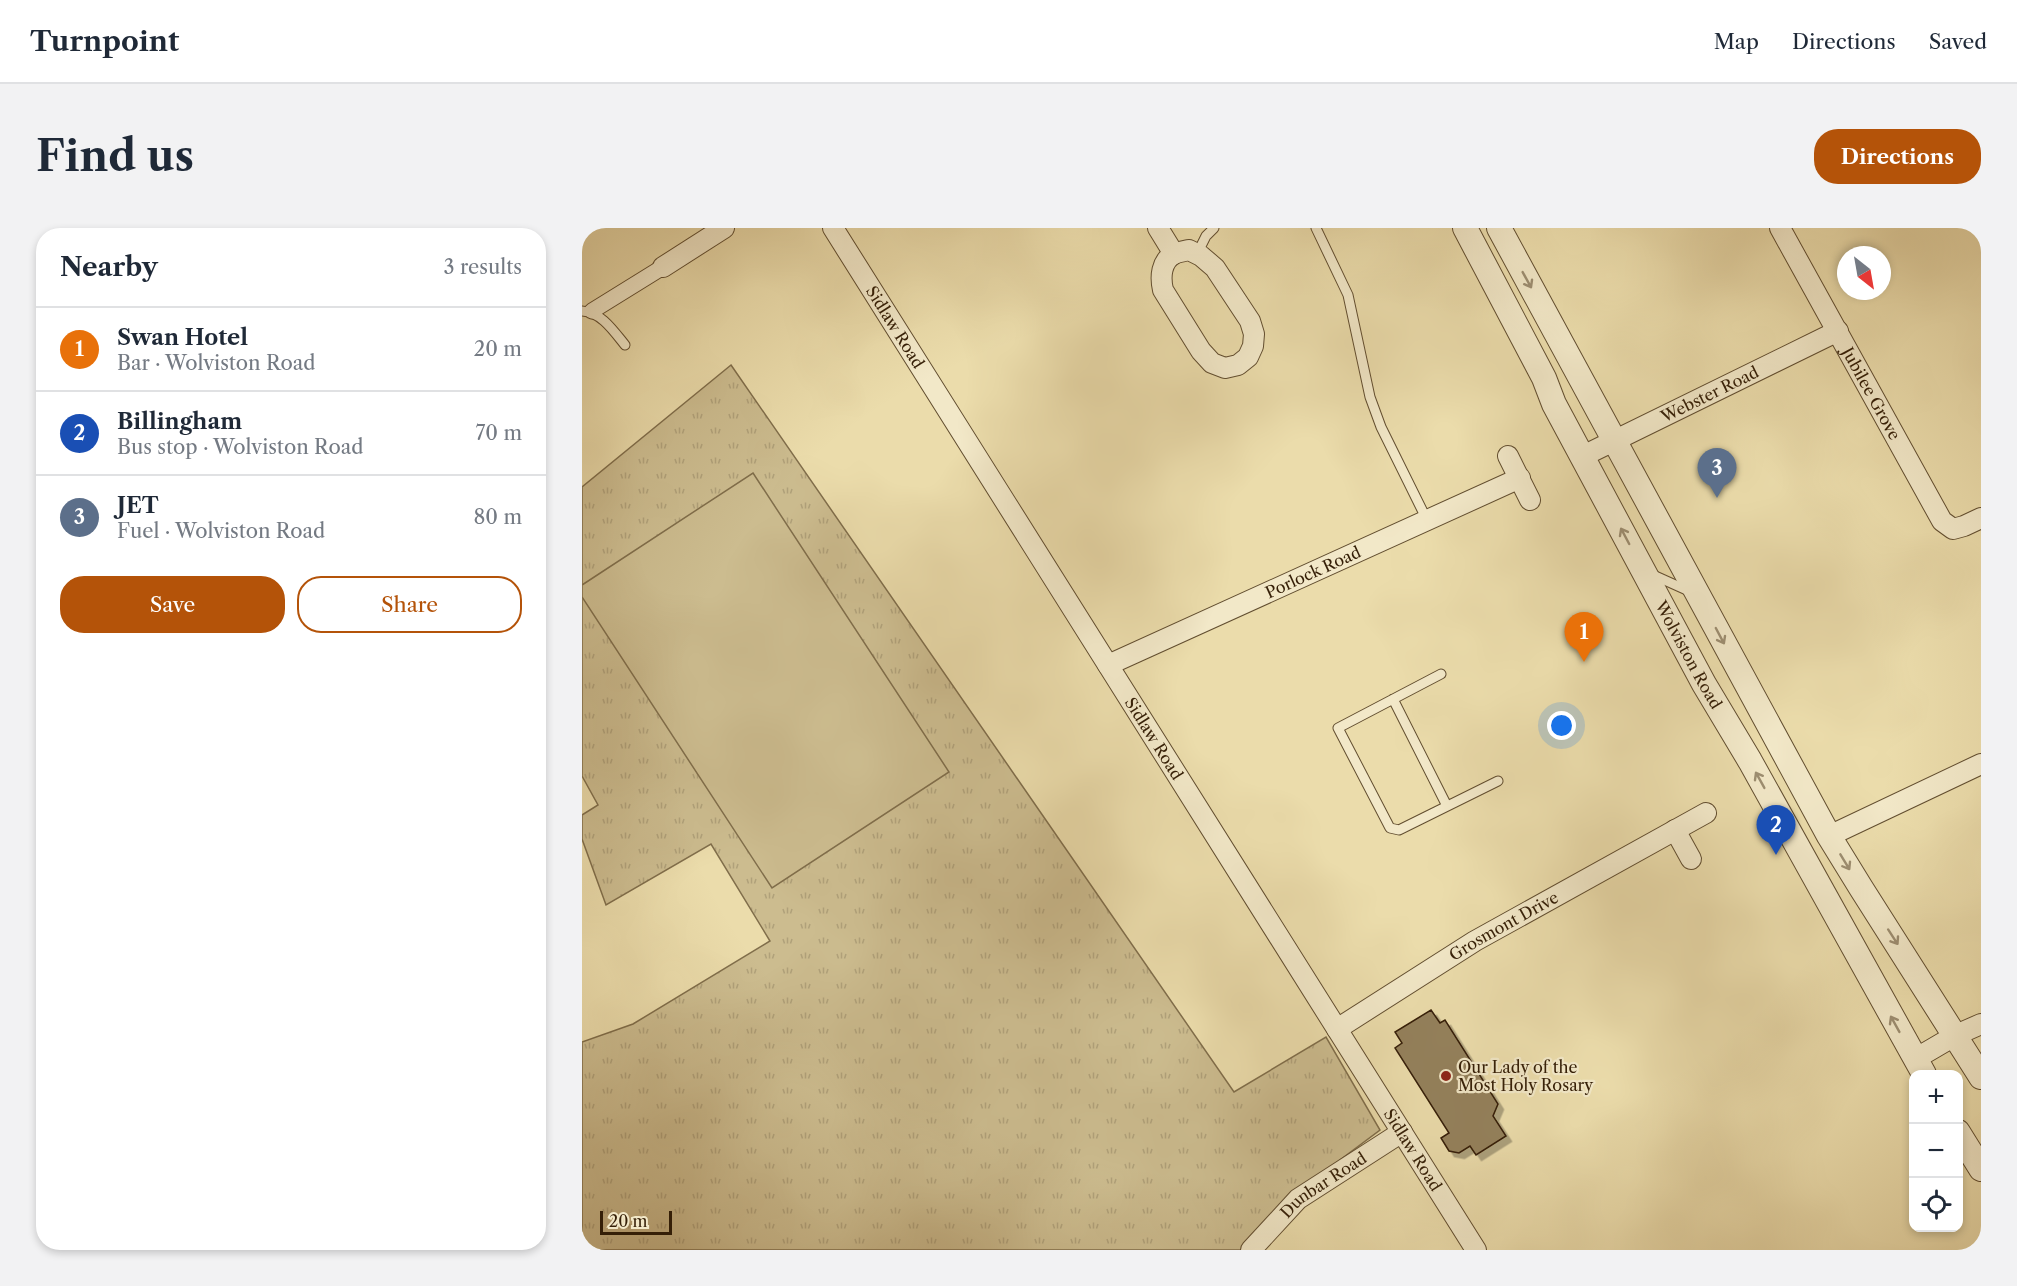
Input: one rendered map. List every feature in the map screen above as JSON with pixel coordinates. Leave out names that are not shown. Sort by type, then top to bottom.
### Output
[{"type":"street","points":[[587,311],[724,228]]},
{"type":"street","name":"Sidlaw Road","points":[[833,228],[1476,1250]]},
{"type":"street","points":[[1158,228],[1174,254]]},
{"type":"street","name":"Wolviston Road","points":[[1465,228],[1520,330],[1554,404],[1704,684],[1750,761],[1920,1067]]},
{"type":"street","points":[[1499,228],[1829,836],[1981,1077]]},
{"type":"street","name":"Jubilee Grove","points":[[1780,228],[1942,521],[1953,529],[1981,518]]},
{"type":"street","points":[[1189,250],[1215,268],[1250,321],[1254,334],[1253,346],[1248,357],[1238,365],[1225,368],[1212,363],[1201,351],[1163,290],[1160,279],[1163,267],[1174,254],[1189,250]]},
{"type":"street","name":"Webster Road","points":[[1583,456],[1838,331]]},
{"type":"street","points":[[1508,456],[1530,500]]},
{"type":"street","name":"Porlock Road","points":[[1108,665],[1520,478]]},
{"type":"street","points":[[1799,851],[1981,765]]},
{"type":"street","name":"Grosmont Drive","points":[[1337,1029],[1475,941],[1706,813]]},
{"type":"street","points":[[1675,830],[1691,859]]},
{"type":"street","points":[[1920,1067],[1956,1035],[1981,1024]]},
{"type":"street","name":"Dunbar Road","points":[[1251,1250],[1298,1199],[1402,1132]]},
{"type":"street","points":[[1963,1139],[1981,1169]]},
{"type":"lane","points":[[1197,254],[1206,236],[1214,228]]},
{"type":"lane","points":[[1316,228],[1347,295],[1370,397],[1380,427],[1426,520]]},
{"type":"lane","points":[[587,311],[612,328],[625,345]]},
{"type":"lane","points":[[1643,570],[1698,595]]},
{"type":"lane","points":[[1441,674],[1340,726],[1338,731],[1390,828],[1399,830],[1498,781]]},
{"type":"lane","points":[[1393,699],[1448,806]]},
{"type":"green space","points":[[731,365],[1234,1092],[1326,1037],[1380,1130],[1293,1195],[1241,1250],[582,1250],[582,1042],[633,1024],[770,941],[711,844],[606,905],[582,839],[582,815],[598,805],[582,776],[582,487]]},
{"type":"green space","points":[[753,473],[949,772],[772,888],[582,597],[582,585]]},
{"type":"building","name":"Our Lady of the Most Holy Rosary","points":[[1431,1010],[1440,1023],[1445,1020],[1498,1104],[1493,1116],[1506,1136],[1476,1155],[1470,1146],[1459,1153],[1449,1151],[1441,1138],[1449,1133],[1395,1048],[1402,1043],[1395,1032]]},
{"type":"place","name":"JET","points":[[1717,498]]},
{"type":"place","name":"Swan Hotel","points":[[1584,662]]},
{"type":"place","name":"Billingham","points":[[1776,855]]},
{"type":"place","name":"Our Lady of the Most Holy Rosary","points":[[1446,1076]]}]
